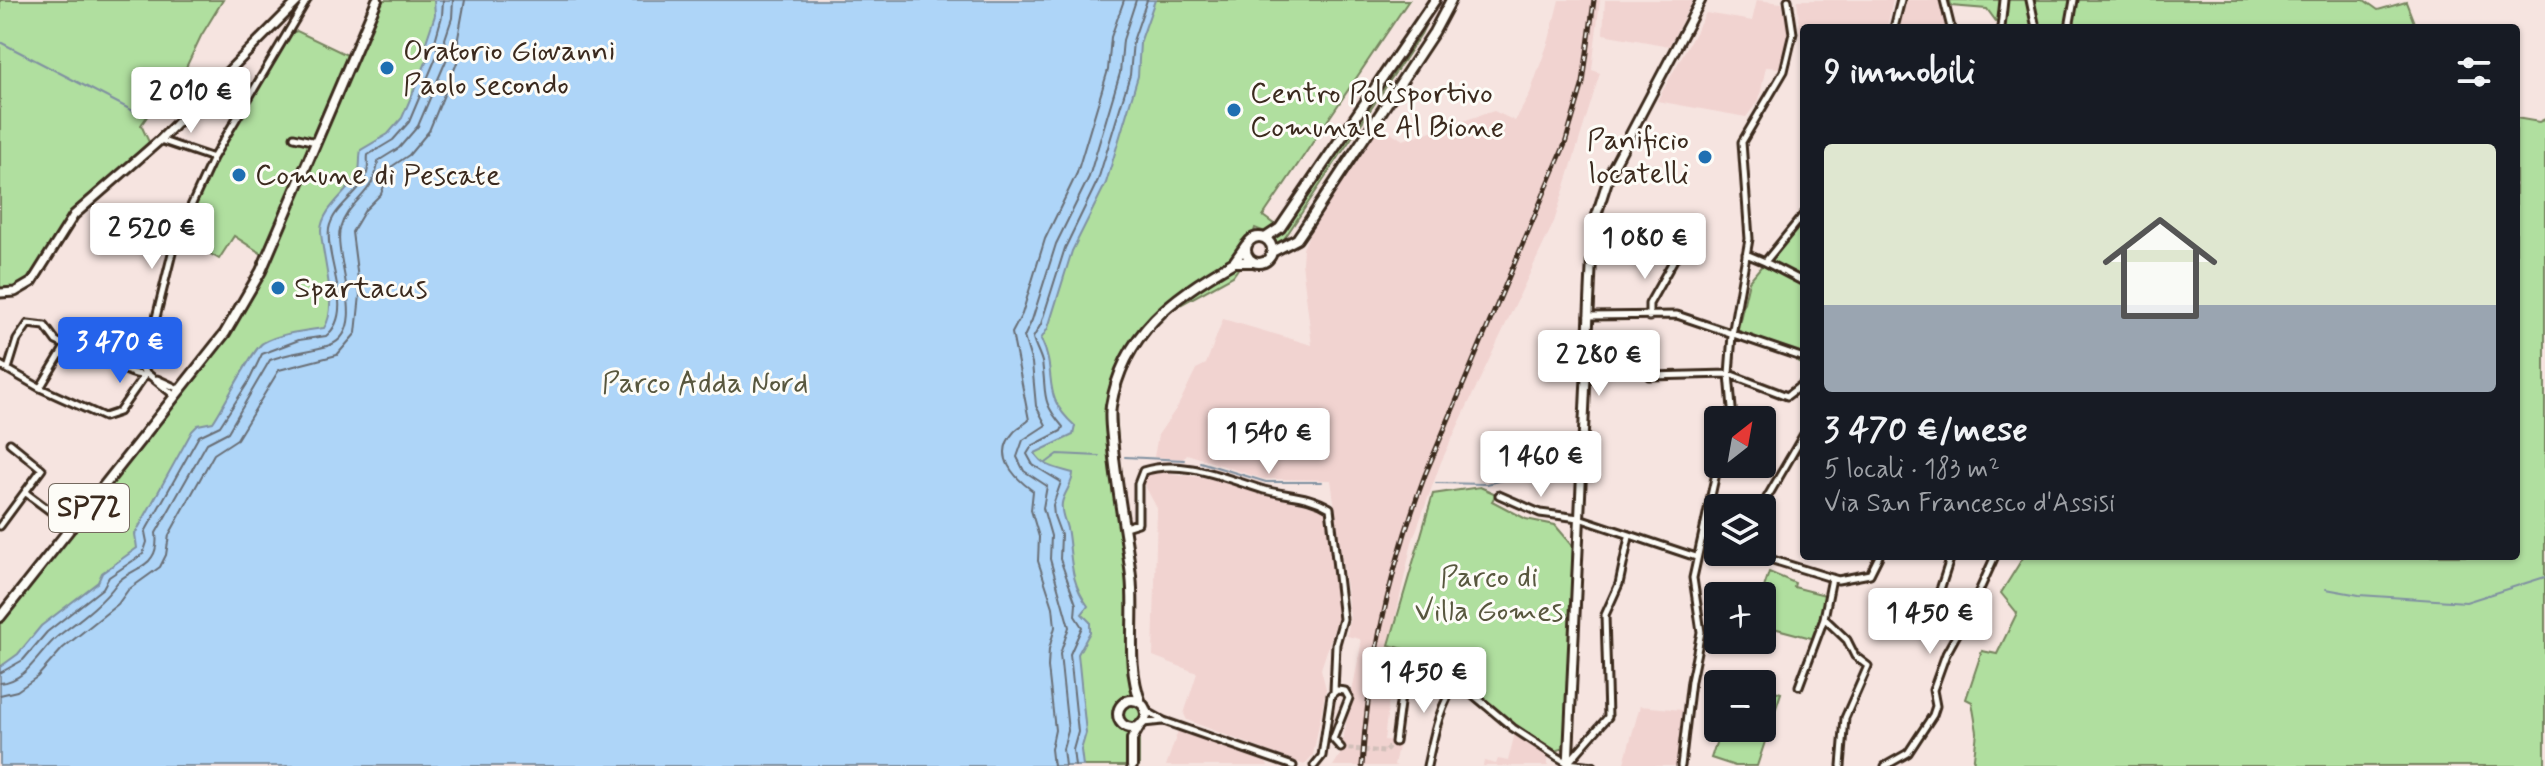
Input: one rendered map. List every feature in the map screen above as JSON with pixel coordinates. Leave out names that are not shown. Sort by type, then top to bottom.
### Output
[{"type":"main road","points":[[0,293],[15,292],[32,282],[74,215],[160,140],[299,0]]},
{"type":"main road","name":"SP72","points":[[0,617],[225,333],[244,303],[261,271],[377,0]]},
{"type":"main road","points":[[1265,238],[1280,228],[1435,0]]},
{"type":"main road","points":[[1234,262],[1266,261],[1272,252],[1297,239],[1434,32],[1451,0]]},
{"type":"main road","points":[[1568,765],[1591,239],[1603,191],[1702,0]]},
{"type":"main road","points":[[1132,766],[1132,739],[1119,716],[1132,680],[1131,580],[1111,408],[1119,375],[1151,321],[1172,300],[1234,262],[1246,244],[1256,236],[1265,238],[1271,244],[1272,252]]},
{"type":"main road","points":[[1246,244],[1246,252],[1253,262]]},
{"type":"main road","points":[[1132,680],[1144,707],[1141,724],[1132,739]]},
{"type":"main road","points":[[1124,703],[1133,700],[1144,707]]},
{"type":"main road","points":[[1123,724],[1132,727],[1141,724]]},
{"type":"street","points":[[147,376],[143,369],[175,241],[213,158],[307,0]]},
{"type":"street","points":[[1732,406],[1729,374],[1732,335],[1748,225],[1742,142],[1784,71],[1793,33],[1788,0]]},
{"type":"street","points":[[1895,24],[1901,0]]},
{"type":"street","points":[[1944,0],[1950,24]]},
{"type":"street","points":[[2001,24],[2004,0]]},
{"type":"street","points":[[2030,0],[2035,24]]},
{"type":"street","points":[[2070,24],[2074,0]]},
{"type":"street","points":[[294,137],[317,142]]},
{"type":"street","points":[[160,140],[213,158]]},
{"type":"street","points":[[1765,262],[1800,219]]},
{"type":"street","points":[[1746,254],[1800,280]]},
{"type":"street","points":[[1649,317],[1649,304],[1676,256]]},
{"type":"street","points":[[1587,316],[1677,315],[1800,357]]},
{"type":"street","points":[[8,369],[17,340],[28,324],[45,326],[56,341],[95,353],[178,393]]},
{"type":"street","points":[[40,388],[63,350],[69,347]]},
{"type":"street","points":[[0,365],[95,415],[108,417],[122,408],[147,376]]},
{"type":"street","points":[[1649,376],[1729,374],[1787,396],[1800,386]]},
{"type":"street","points":[[1769,494],[1800,441]]},
{"type":"street","points":[[0,526],[42,469],[10,443]]},
{"type":"street","points":[[1124,527],[1138,523],[1138,484],[1143,471],[1156,467],[1185,468],[1268,491],[1314,498],[1330,508],[1343,619],[1336,644],[1334,692],[1322,756],[1314,766]]},
{"type":"street","points":[[1681,766],[1691,681],[1701,632],[1693,578],[1715,478]]},
{"type":"street","points":[[26,493],[73,528]]},
{"type":"street","points":[[1499,495],[1540,513],[1579,518],[1696,557]]},
{"type":"street","points":[[1568,765],[1608,717],[1605,615],[1619,584],[1629,537]]},
{"type":"street","points":[[1776,561],[1832,578],[1870,574],[1877,560]]},
{"type":"street","points":[[1950,560],[1936,602],[1960,625]]},
{"type":"street","points":[[1885,766],[1908,753],[1933,715],[1936,706],[1933,690],[1960,625],[1972,607],[1993,560]]},
{"type":"street","points":[[1799,686],[1824,618],[1832,578]]},
{"type":"street","points":[[1824,618],[1847,640],[1855,656],[1868,666],[1845,718],[1841,766]]},
{"type":"street","points":[[1395,742],[1403,680],[1413,657],[1439,666],[1513,728],[1568,765],[1593,766]]},
{"type":"street","points":[[1427,766],[1439,716],[1447,695],[1458,680]]},
{"type":"street","points":[[1334,692],[1341,690],[1349,698],[1333,739],[1341,748]]},
{"type":"street","points":[[1144,707],[1164,721],[1277,764],[1293,766]]},
{"type":"street","points":[[1141,724],[1164,721]]},
{"type":"shaded area","points":[[1559,0],[1600,0],[1592,70],[1600,73],[1554,222],[1441,462],[1412,542],[1380,689],[1390,691],[1384,740],[1399,742],[1394,765],[1397,766],[1333,766],[1340,755],[1361,645],[1360,639],[1347,636],[1350,616],[1331,480],[1263,479],[1187,454],[1183,459],[1154,457],[1158,435],[1178,406],[1196,369],[1206,364],[1223,319],[1312,345],[1303,249],[1316,217],[1364,145],[1379,125],[1403,140],[1494,111],[1515,121],[1529,96]]},
{"type":"shaded area","points":[[1605,0],[1693,0],[1669,46],[1603,34]]},
{"type":"shaded area","points":[[1757,0],[1782,3],[1788,30],[1781,68],[1766,67],[1759,100],[1746,117],[1657,101],[1706,13],[1752,21]]},
{"type":"shaded area","points":[[1797,0],[1893,0],[1888,24],[1800,24],[1800,29]]},
{"type":"shaded area","points":[[1906,0],[1939,0],[1945,24],[1901,24]]},
{"type":"shaded area","points":[[1155,471],[1221,480],[1325,509],[1340,611],[1321,669],[1326,689],[1313,755],[1304,765],[1187,720],[1184,714],[1197,673],[1153,656],[1157,508],[1144,484],[1146,474]]},
{"type":"shaded area","points":[[1640,706],[1682,710],[1676,766],[1623,766]]},
{"type":"shaded area","points":[[1178,731],[1262,757],[1268,766],[1166,766]]},
{"type":"shaded area","points":[[1515,733],[1548,756],[1548,766],[1483,766],[1484,761],[1496,764],[1498,759],[1508,761]]},
{"type":"green space","points":[[0,0],[223,0],[180,80],[161,97],[141,125],[149,142],[101,187],[25,290],[0,293]]},
{"type":"green space","name":"Parco Adda Nord","points":[[383,0],[1409,0],[1263,216],[1278,227],[1265,232],[1255,228],[1247,256],[1233,276],[1158,317],[1123,370],[1115,398],[1122,495],[1135,567],[1137,690],[1149,703],[1139,733],[1139,766],[0,766],[0,622],[234,326],[268,258],[234,236],[219,259],[180,236],[222,145],[288,34],[297,31],[349,56],[358,56]]},
{"type":"green space","points":[[1438,0],[1421,34],[1278,248],[1273,237],[1306,197]]},
{"type":"green space","points":[[1950,0],[2364,0],[2378,10],[2406,2],[2414,24],[1998,24],[1987,9],[1951,6]]},
{"type":"green space","points":[[2520,119],[2539,122],[2545,119],[2545,766],[1973,766],[1977,732],[1972,702],[1966,699],[1982,651],[1997,654],[2017,613],[2001,593],[2022,560],[2520,560]]},
{"type":"green space","points":[[1800,220],[1800,363],[1793,357],[1737,333],[1749,281]]},
{"type":"green space","name":"Parco di Villa Gomes","points":[[1480,487],[1496,494],[1492,501],[1526,519],[1555,525],[1573,546],[1565,748],[1555,751],[1514,724],[1439,658],[1389,645],[1433,494]]},
{"type":"green space","points":[[1769,572],[1795,583],[1794,587],[1825,595],[1815,639],[1776,629],[1776,582],[1766,582]]},
{"type":"green space","points":[[1776,691],[1781,693],[1776,708]]},
{"type":"green space","points":[[1716,742],[1765,742],[1757,766],[1735,766],[1711,758]]},
{"type":"water","name":"Parco Adda Nord","points":[[434,0],[1155,0],[1140,43],[1138,76],[1106,183],[1072,251],[1048,328],[1041,339],[1049,364],[1053,394],[1064,415],[1075,426],[1073,435],[1035,453],[1047,464],[1073,473],[1062,507],[1075,580],[1088,606],[1082,614],[1090,622],[1090,632],[1078,654],[1086,733],[1081,750],[1083,766],[0,766],[0,667],[18,654],[41,626],[98,582],[102,573],[137,548],[135,534],[192,431],[198,425],[213,422],[258,347],[277,337],[324,328],[330,295],[322,223],[358,174],[361,150],[388,134],[402,118],[431,51],[425,45],[435,15]]},
{"type":"waterway","points":[[0,42],[139,114]]},
{"type":"waterway","points":[[1046,463],[1058,454],[1099,456]]},
{"type":"waterway","points":[[1125,457],[1184,460]]},
{"type":"waterway","points":[[1200,462],[1266,482],[1322,482]]},
{"type":"waterway","points":[[1436,483],[1487,484],[1575,463]]},
{"type":"waterway","points":[[2326,589],[2359,595],[2466,602],[2545,577]]},
{"type":"tunnel","points":[[1341,748],[1384,752],[1395,742]]},
{"type":"railway","points":[[1362,766],[1375,655],[1401,546],[1425,475],[1565,144],[1583,83],[1594,0]]},
{"type":"place","name":"Oratorio Giovanni Paolo secondo","points":[[387,68]]},
{"type":"place","name":"Centro Polisportivo Comunale Al Bione","points":[[1234,110]]},
{"type":"place","name":"Panificio locatelli","points":[[1705,157]]},
{"type":"place","name":"Comune di Pescate","points":[[239,175]]},
{"type":"place","name":"Spartacus","points":[[278,288]]}]
